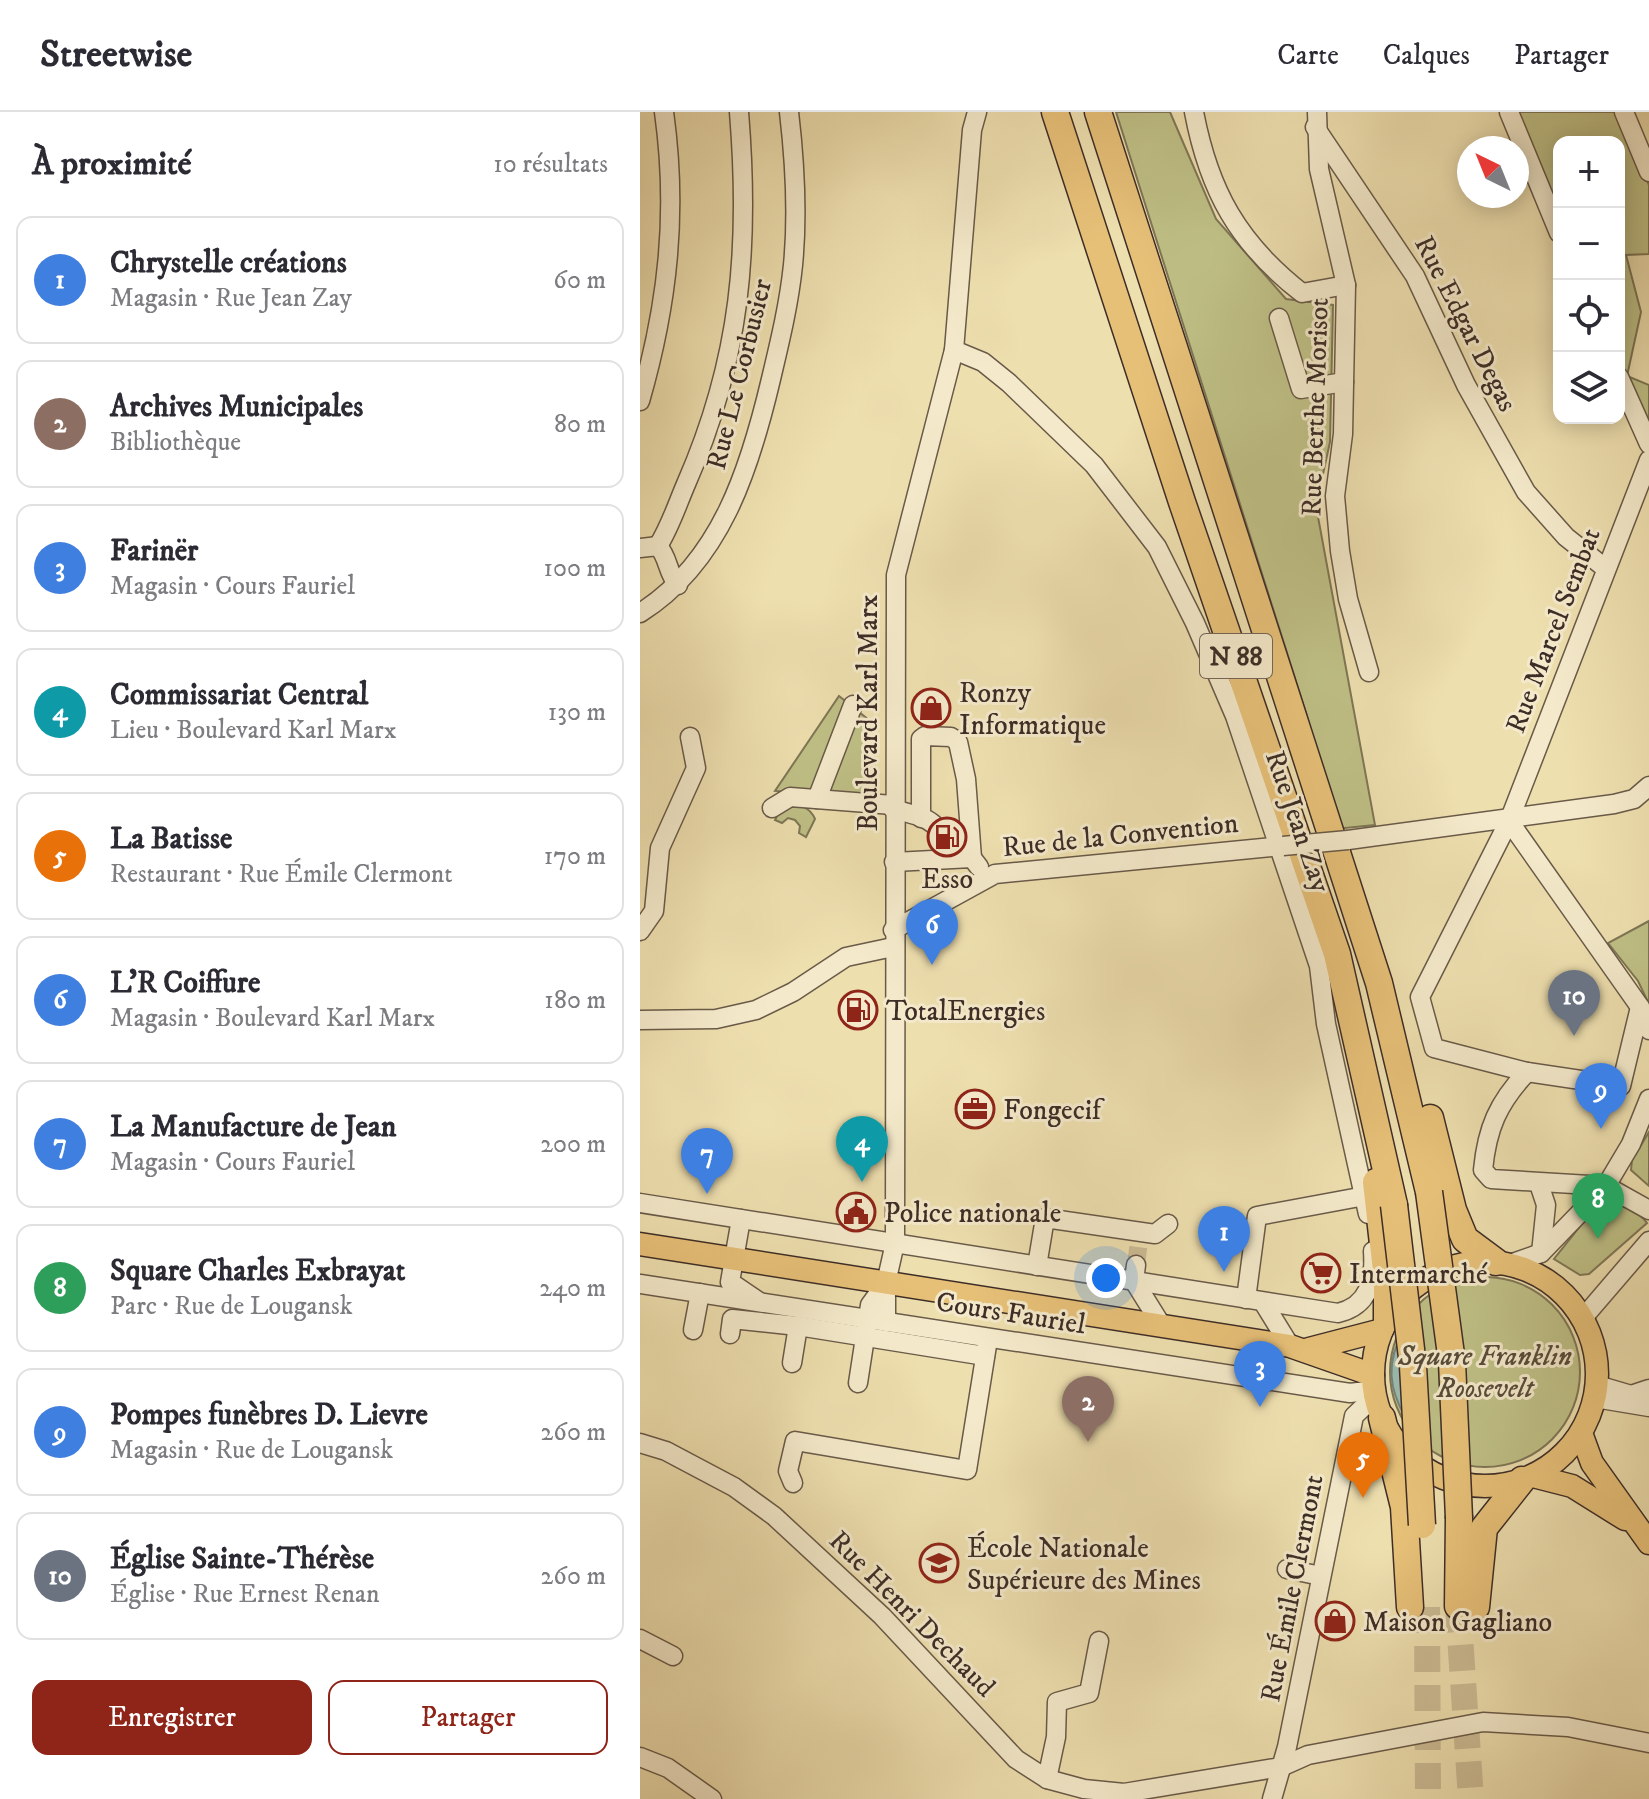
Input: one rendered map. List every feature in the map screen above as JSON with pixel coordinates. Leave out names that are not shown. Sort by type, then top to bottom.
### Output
[{"type":"highway","name":"N 88","points":[[1055,112],[1182,502],[1337,954],[1394,1205],[1413,1366],[1422,1525],[1418,1607],[1404,1507],[1376,1395]]},
{"type":"highway","name":"N 88","points":[[1098,112],[1379,983],[1429,1192],[1452,1362],[1459,1518],[1467,1607],[1484,1528],[1528,1478]]},
{"type":"highway","points":[[1337,954],[1343,1027],[1374,1172],[1387,1279],[1384,1325]]},
{"type":"highway","points":[[1379,983],[1404,1013],[1465,1239],[1503,1263]]},
{"type":"main road","name":"Cours Fauriel","points":[[640,1244],[1299,1347],[1376,1395]]},
{"type":"main road","points":[[1503,1263],[1536,1274],[1559,1289],[1583,1318],[1594,1337],[1596,1392],[1581,1433],[1560,1458],[1528,1478],[1480,1486],[1439,1477],[1415,1462],[1396,1443],[1376,1395],[1384,1325],[1415,1286],[1433,1274],[1464,1264],[1503,1263]]},
{"type":"main road","name":"Cours Fauriel","points":[[1299,1347],[1384,1325]]},
{"type":"main road","points":[[1581,1433],[1592,1463],[1649,1543]]},
{"type":"main road","points":[[1528,1478],[1585,1492],[1633,1524]]},
{"type":"street","points":[[640,401],[663,309],[672,223],[664,112]]},
{"type":"street","points":[[678,585],[668,572],[664,553],[649,547],[711,424],[730,358],[743,269],[744,182],[739,112]]},
{"type":"street","name":"Rue Le Corbusier","points":[[640,613],[678,585],[718,531],[740,486],[759,428],[787,313],[795,215],[789,112]]},
{"type":"street","name":"Boulevard Karl Marx","points":[[858,1383],[873,1326],[870,1305],[886,1283],[895,1243],[893,807],[896,575],[954,350],[972,130],[977,112]]},
{"type":"street","name":"Rue Berthe Morisot","points":[[1194,112],[1201,149],[1224,211],[1269,267],[1302,293],[1346,285]]},
{"type":"street","points":[[1509,112],[1553,218]]},
{"type":"street","points":[[1624,112],[1649,172]]},
{"type":"street","name":"Rue Berthe Morisot","points":[[1316,119],[1322,183],[1346,285],[1343,434],[1335,496],[1348,599],[1369,672]]},
{"type":"street","name":"Rue Edgar Degas","points":[[1316,119],[1415,276],[1466,385],[1526,492],[1566,537],[1605,568]]},
{"type":"street","points":[[1322,183],[1330,176],[1348,170]]},
{"type":"street","points":[[1279,318],[1301,389],[1344,382]]},
{"type":"street","name":"Rue Jean Zay","points":[[954,350],[983,362],[1072,442],[1116,490],[1157,547],[1223,687],[1319,966],[1326,1024],[1365,1196],[1374,1272],[1368,1292],[1354,1309],[1338,1313],[1254,1300]]},
{"type":"street","points":[[1625,390],[1649,444]]},
{"type":"street","name":"Rue Marcel Sembat","points":[[1527,1072],[1434,1048],[1420,997],[1509,821],[1649,460]]},
{"type":"street","points":[[817,799],[853,705]]},
{"type":"street","points":[[921,818],[921,739],[925,736],[951,737],[958,742],[966,779],[972,858],[987,879]]},
{"type":"street","points":[[640,931],[654,911],[660,848],[696,768],[690,737]]},
{"type":"street","name":"Rue de la Convention","points":[[640,1020],[716,1019],[756,1010],[793,992],[846,957],[893,938],[995,874],[1509,821],[1634,799],[1649,786]]},
{"type":"street","points":[[772,808],[790,797],[893,807],[933,821],[945,839],[945,858]]},
{"type":"street","points":[[1509,821],[1640,1007],[1649,1030]]},
{"type":"street","points":[[894,862],[972,858]]},
{"type":"street","points":[[1640,1007],[1621,1086],[1527,1072],[1497,1108],[1489,1127],[1483,1170],[1491,1179],[1606,1186],[1649,1210]]},
{"type":"street","points":[[1503,1263],[1541,1253],[1606,1186],[1631,1144],[1649,1099]]},
{"type":"street","points":[[1539,1184],[1546,1205],[1541,1253]]},
{"type":"street","points":[[1299,1347],[1254,1300],[1257,1216],[1365,1196]]},
{"type":"street","name":"Cours Fauriel","points":[[640,1203],[1037,1266],[1135,1273],[1254,1300]]},
{"type":"street","points":[[1037,1266],[1045,1218],[1140,1236],[1155,1234],[1168,1224]]},
{"type":"street","points":[[741,1219],[730,1282],[761,1303]]},
{"type":"street","points":[[1583,1318],[1649,1241]]},
{"type":"street","points":[[1135,1273],[1162,1326]]},
{"type":"street","name":"Cours Fauriel","points":[[640,1284],[761,1303],[987,1348],[1376,1395]]},
{"type":"street","points":[[693,1330],[700,1293]]},
{"type":"street","points":[[730,1334],[732,1319],[798,1326],[873,1326],[987,1348],[967,1470],[795,1441],[788,1471],[793,1483]]},
{"type":"street","points":[[792,1363],[798,1326]]},
{"type":"street","points":[[1596,1392],[1631,1395],[1649,1389]]},
{"type":"street","points":[[1596,1392],[1649,1407]]},
{"type":"street","name":"Rue Émile Clermont","points":[[1272,1799],[1354,1416],[1376,1395]]},
{"type":"street","name":"Rue Henri Dechaud","points":[[640,1443],[666,1451],[734,1487],[774,1516],[882,1616],[1016,1759],[1047,1779],[1084,1789],[1147,1792],[1281,1767],[1308,1755],[1483,1722],[1568,1727],[1649,1743]]},
{"type":"street","points":[[1287,1569],[1321,1576]]},
{"type":"street","points":[[640,1639],[673,1656]]},
{"type":"street","points":[[1047,1779],[1056,1737],[1057,1702],[1089,1693],[1099,1641]]},
{"type":"street","points":[[640,1757],[668,1768],[712,1799]]},
{"type":"green space","points":[[1116,112],[1170,112],[1216,219],[1286,299],[1333,305],[1330,442],[1316,506],[1375,825],[1335,829],[1307,716]]},
{"type":"green space","points":[[1514,112],[1619,112],[1649,185],[1649,254],[1626,255],[1641,312],[1627,376],[1649,385],[1649,432],[1625,380],[1625,136],[1553,136],[1553,206],[1529,148],[1529,136],[1524,136]]},
{"type":"green space","points":[[839,696],[874,724],[875,799],[775,791]]},
{"type":"green space","points":[[784,803],[802,806],[813,814],[815,819],[806,837],[799,833],[800,826],[795,820],[788,818],[782,823],[775,820]]},
{"type":"green space","points":[[1649,921],[1649,1004],[1638,981],[1608,943]]},
{"type":"green space","points":[[1649,1132],[1649,1186],[1631,1170],[1632,1160]]},
{"type":"green space","points":[[1602,1205],[1627,1208],[1647,1223],[1589,1274],[1580,1275],[1554,1259],[1590,1214]]},
{"type":"green space","name":"Square Franklin Roosevelt","points":[[1485,1277],[1521,1284],[1552,1305],[1573,1336],[1580,1372],[1573,1408],[1552,1439],[1521,1460],[1485,1467],[1449,1460],[1418,1439],[1397,1408],[1390,1372],[1397,1336],[1418,1305],[1449,1284]]},
{"type":"water","points":[[1398,1342],[1411,1428],[1400,1407],[1391,1376]]},
{"type":"tunnel","points":[[1136,1265],[1139,1241]]},
{"type":"tunnel","points":[[1458,1606],[1471,1799]]},
{"type":"tunnel","points":[[1427,1607],[1428,1799]]},
{"type":"place","name":"Ronzy Informatique","points":[[931,708]]},
{"type":"place","name":"Esso","points":[[947,837]]},
{"type":"place","name":"L'R Coiffure","points":[[932,965]]},
{"type":"place","name":"TotalEnergies","points":[[858,1010]]},
{"type":"place","name":"Église Sainte-Thérèse","points":[[1574,1036]]},
{"type":"place","name":"Fongecif","points":[[975,1109]]},
{"type":"place","name":"Pompes funèbres D. Lievre","points":[[1601,1129]]},
{"type":"place","name":"Commissariat Central","points":[[862,1182]]},
{"type":"place","name":"La Manufacture de Jean","points":[[707,1194]]},
{"type":"place","name":"Police nationale","points":[[856,1212]]},
{"type":"place","name":"Square Charles Exbrayat","points":[[1598,1239]]},
{"type":"place","name":"Chrystelle créations","points":[[1224,1272]]},
{"type":"place","name":"Intermarché","points":[[1321,1273]]},
{"type":"place","name":"Farinër","points":[[1260,1407]]},
{"type":"place","name":"Archives Municipales","points":[[1088,1442]]},
{"type":"place","name":"La Batisse","points":[[1363,1498]]},
{"type":"place","name":"École Nationale Supérieure des Mines","points":[[939,1563]]},
{"type":"place","name":"Maison Gagliano","points":[[1335,1621]]}]
